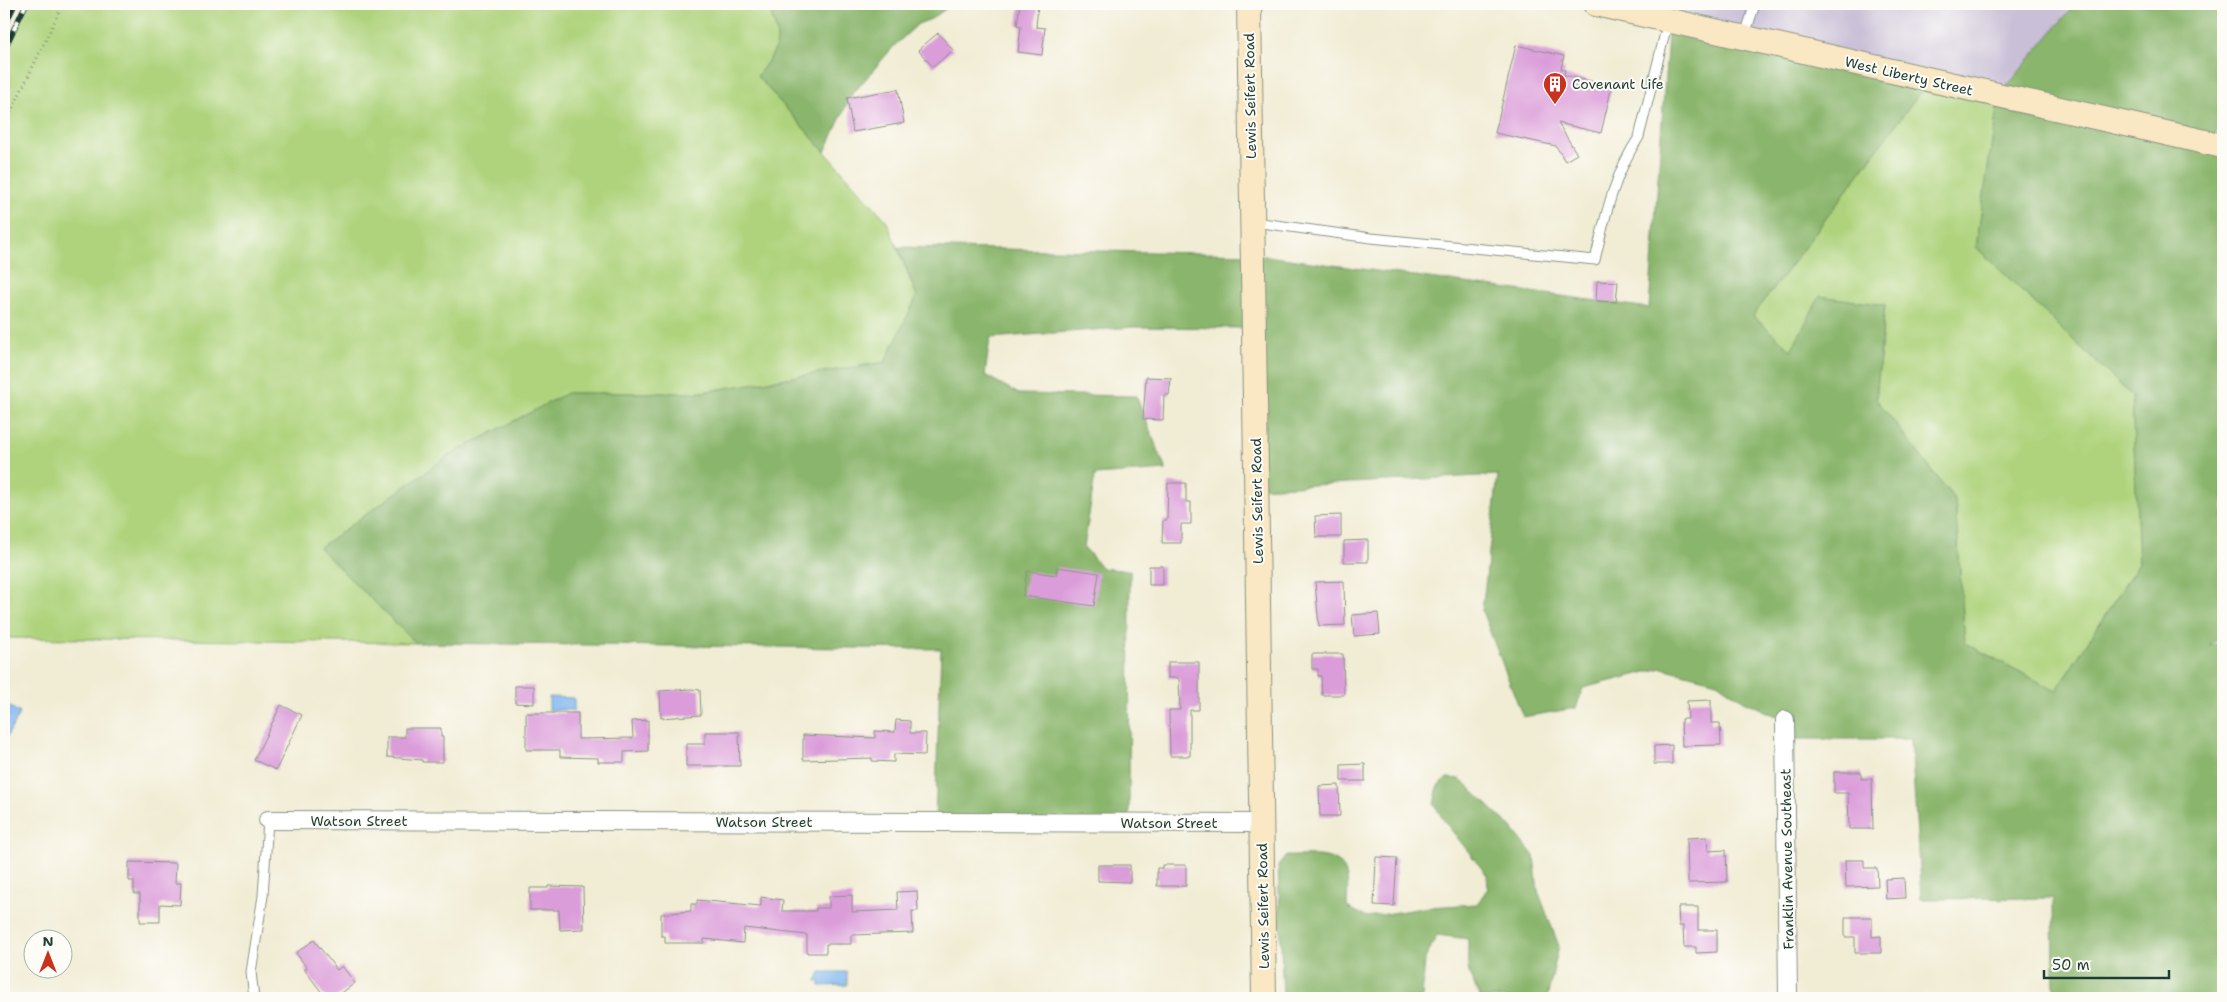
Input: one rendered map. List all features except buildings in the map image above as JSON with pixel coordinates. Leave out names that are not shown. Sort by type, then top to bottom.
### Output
[{"type":"street","name":"Lewis Seifert Road","points":[[1249,4],[1264,998]]},
{"type":"street","name":"West Liberty Street","points":[[1596,4],[2223,146]]},
{"type":"street","name":"Franklin Avenue Southeast","points":[[1785,720],[1788,998]]},
{"type":"street","name":"Watson Street","points":[[268,820],[1261,823]]},
{"type":"lane","points":[[1744,38],[1754,4]]},
{"type":"lane","points":[[1252,222],[1371,238],[1595,260],[1611,196],[1628,153],[1639,137],[1668,20]]},
{"type":"lane","points":[[254,998],[252,972],[263,896],[268,820]]},
{"type":"path","points":[[4,126],[63,4]]},
{"type":"shaded area","points":[[1618,4],[2075,4],[1999,96]]},
{"type":"green space","points":[[26,4],[760,4],[767,6],[775,27],[777,43],[771,57],[757,76],[886,220],[917,296],[885,362],[696,393],[567,393],[448,456],[319,548],[416,643],[4,638],[4,50]]},
{"type":"green space","points":[[760,4],[953,4],[931,19],[918,24],[894,46],[850,97],[825,152],[757,76],[771,57],[777,43],[775,27],[767,6]]},
{"type":"green space","points":[[2075,4],[2223,4],[2223,102],[2213,144],[2223,146],[2223,635],[2209,645],[2223,642],[2223,998],[2054,998],[2053,898],[1921,899],[1911,739],[1785,739],[1785,720],[1744,701],[1717,682],[1662,668],[1583,688],[1576,708],[1523,717],[1482,611],[1498,475],[1257,488],[1254,328],[1133,327],[990,338],[985,375],[1019,394],[1136,396],[1166,470],[1095,475],[1084,547],[1102,568],[1130,571],[1129,822],[935,822],[941,649],[416,643],[319,548],[448,456],[567,393],[696,393],[885,362],[917,296],[898,247],[1252,254],[1649,308],[1669,20],[1929,80],[1753,316],[1791,350],[1820,296],[1885,305],[1876,399],[1955,500],[1965,643],[2056,691],[2139,563],[2132,396],[1976,247],[1999,96]]},
{"type":"green space","points":[[1929,80],[1999,96],[1976,247],[2132,396],[2139,563],[2056,691],[1965,643],[1955,500],[1876,399],[1885,305],[1791,351],[1753,316]]},
{"type":"green space","points":[[1447,778],[1460,779],[1511,827],[1534,856],[1538,891],[1559,946],[1547,998],[1481,998],[1468,970],[1468,939],[1437,935],[1425,959],[1422,998],[1283,998],[1278,866],[1286,856],[1321,856],[1337,861],[1343,866],[1347,878],[1347,907],[1367,917],[1429,907],[1477,904],[1488,888],[1487,875],[1444,821],[1434,804],[1438,786]]},
{"type":"water","points":[[549,697],[574,698],[574,710],[549,710]]},
{"type":"water","points":[[4,703],[20,713],[4,742]]},
{"type":"water","points":[[820,972],[847,972],[847,985],[820,986],[820,981],[816,981]]},
{"type":"railway","points":[[4,27],[15,4]]},
{"type":"railway","points":[[4,50],[26,4]]},
{"type":"place","name":"Covenant Life","points":[[1555,105]]}]
